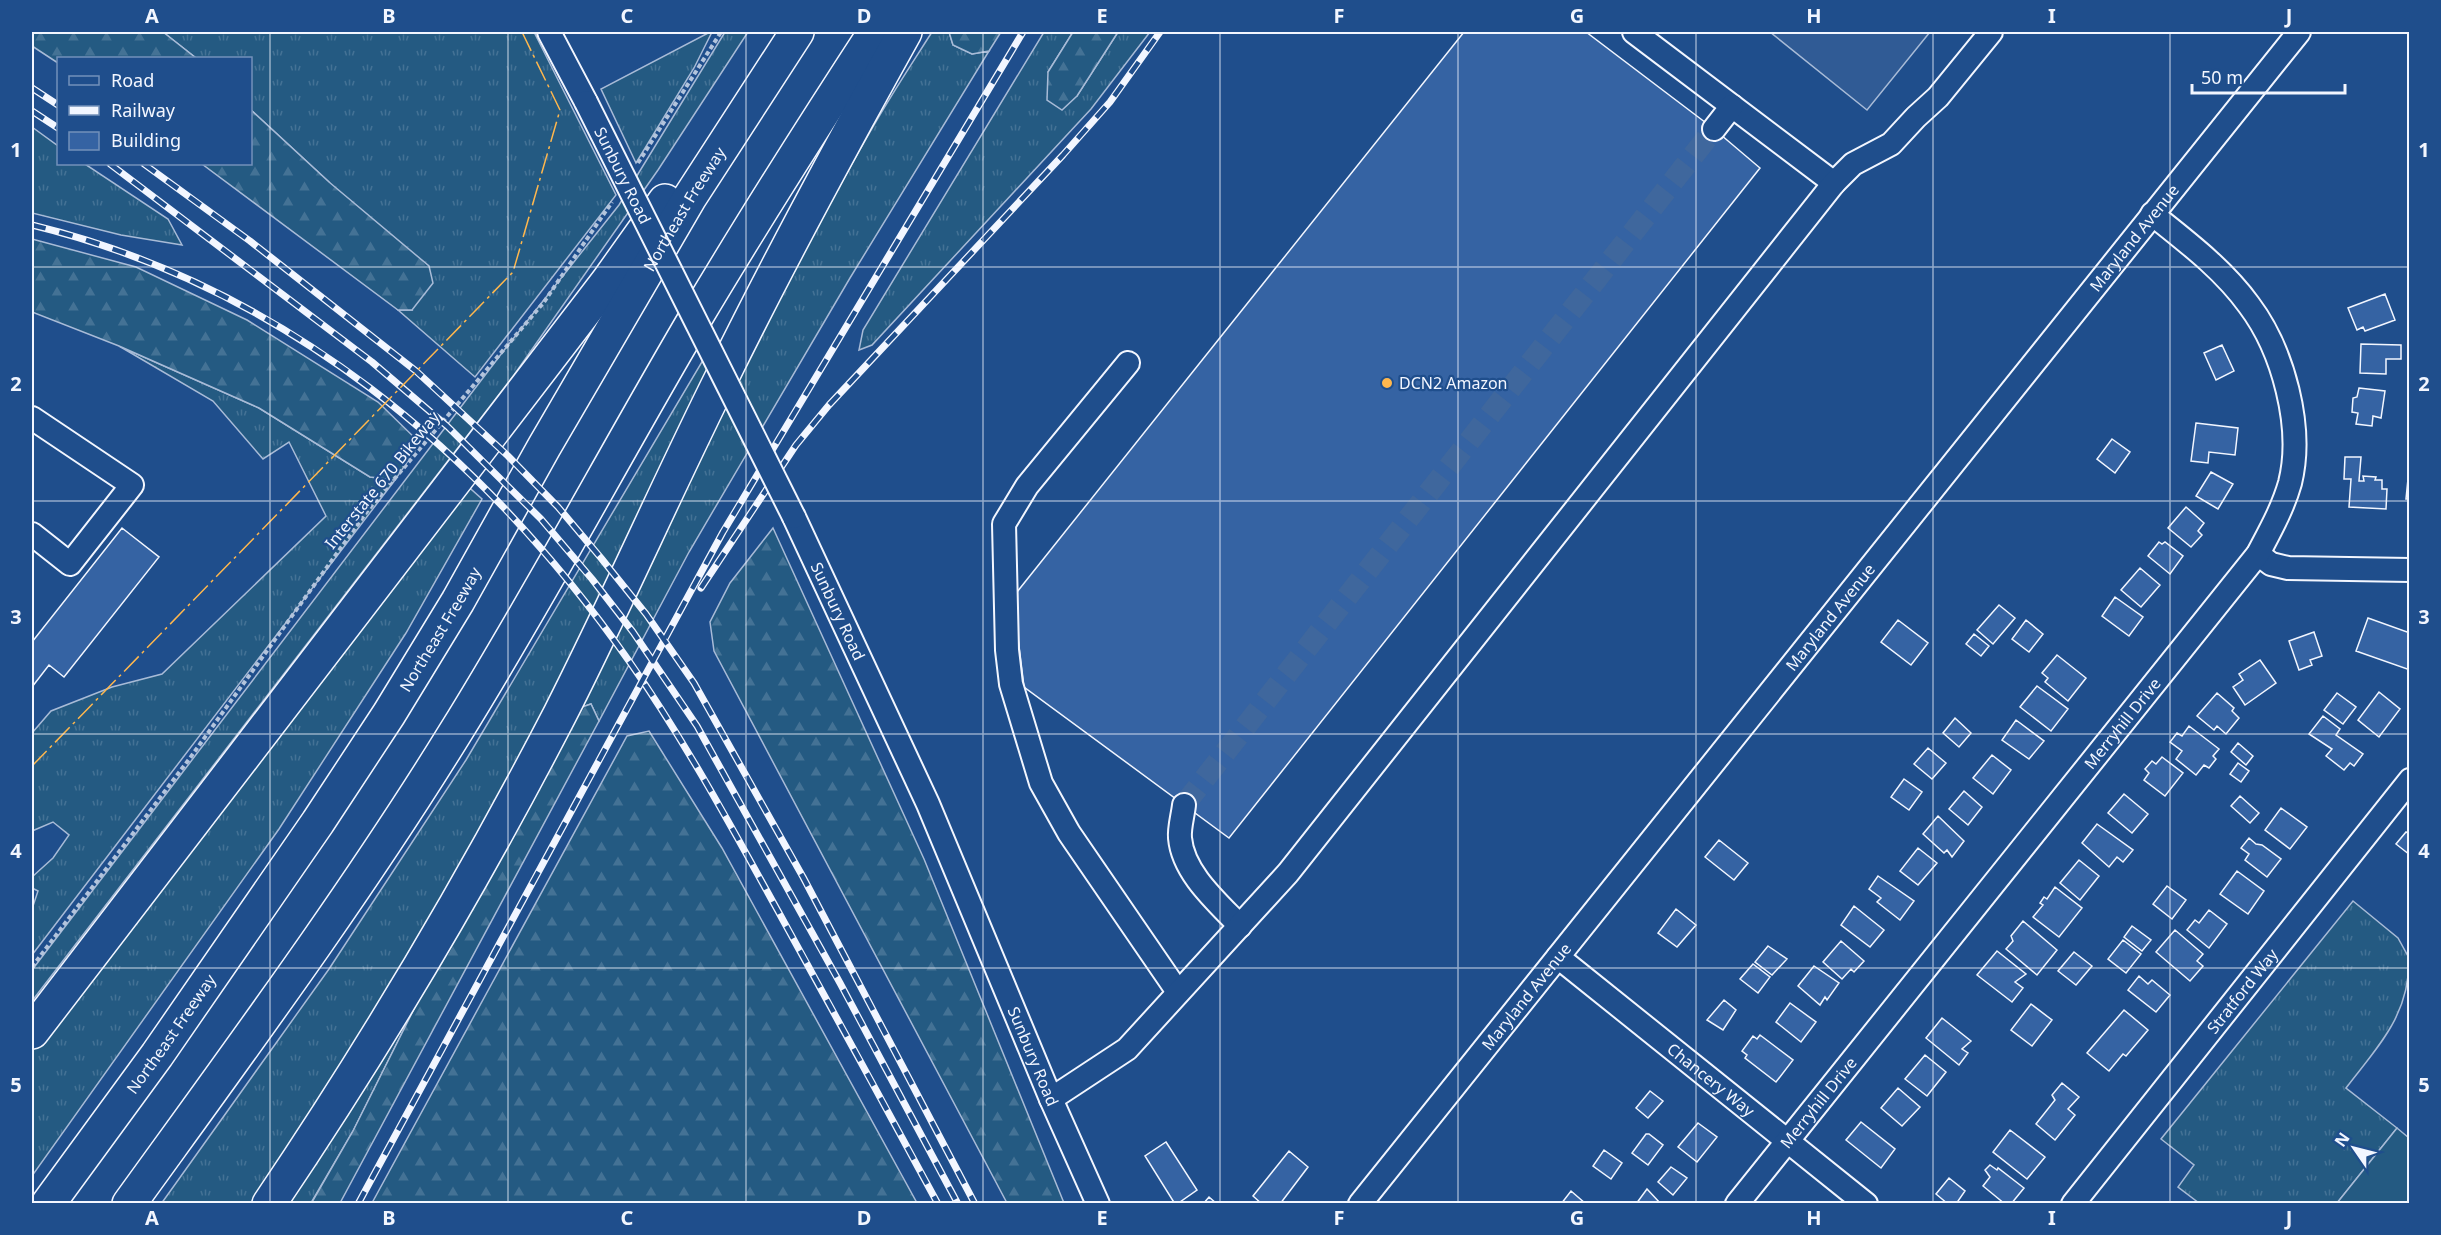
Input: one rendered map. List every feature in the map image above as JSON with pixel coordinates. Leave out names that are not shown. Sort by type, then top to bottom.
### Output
[{"type":"highway","points":[[32,1032],[608,281],[725,116],[781,32]]},
{"type":"highway","name":"Northeast Freeway","points":[[48,1203],[170,1035],[318,822],[389,714],[458,601],[544,447],[690,197],[797,32]]},
{"type":"highway","points":[[129,1203],[279,995],[378,852],[454,734],[542,589],[694,320],[875,32]]},
{"type":"highway","points":[[269,1203],[385,1024],[459,898],[554,726],[646,541],[727,367],[810,204],[905,32]]},
{"type":"street","name":"Sunbury Road","points":[[549,32],[794,518],[928,804],[1098,1203]]},
{"type":"street","points":[[1634,32],[1834,183]]},
{"type":"street","points":[[1052,1099],[1127,1049],[1296,864],[1834,183],[1853,164],[1891,144],[1938,97],[1991,32]]},
{"type":"street","name":"Maryland Avenue","points":[[1360,1203],[2299,32]]},
{"type":"street","points":[[1714,129],[1732,106]]},
{"type":"street","name":"Merryhill Drive","points":[[1737,1203],[2258,554],[2275,520],[2290,482],[2294,444],[2292,404],[2274,351],[2250,306],[2225,276],[2196,249],[2152,214]]},
{"type":"street","points":[[1128,363],[1027,486],[1004,524],[1007,650],[1011,684],[1041,783],[1068,833],[1178,992]]},
{"type":"street","points":[[32,418],[132,485],[70,564],[32,534]]},
{"type":"street","points":[[2258,554],[2271,564],[2288,568],[2409,570]]},
{"type":"street","name":"Stratford Way","points":[[2073,1203],[2409,780]]},
{"type":"street","points":[[1184,805],[1180,837],[1187,862],[1204,888],[1240,926]]},
{"type":"street","name":"Chancery Way","points":[[1558,957],[1866,1203]]},
{"type":"path","points":[[634,170],[721,32]]},
{"type":"path","name":"Interstate 670 Bikeway","points":[[32,966],[190,758],[368,510],[544,302],[615,198]]},
{"type":"green space","points":[[32,32],[163,32],[195,57],[57,57],[57,62],[32,46]]},
{"type":"green space","points":[[163,32],[534,32],[616,195],[475,377],[398,310],[412,310],[329,182],[252,111],[252,57],[195,57]]},
{"type":"green space","points":[[712,32],[694,68],[636,163],[601,89]]},
{"type":"green space","points":[[725,32],[748,32],[658,170],[514,375],[32,1001],[32,970],[505,349],[619,205]]},
{"type":"green space","points":[[932,32],[949,32],[953,45],[972,54],[989,51],[850,278],[689,552],[599,721],[591,704],[576,709],[611,636],[792,274],[877,119]]},
{"type":"green space","points":[[949,32],[1001,32],[989,51],[972,54],[953,45]]},
{"type":"green space","points":[[1044,32],[1073,32],[1048,72],[1077,96],[1118,32],[1150,32],[1091,109],[872,345],[859,350],[863,330]]},
{"type":"green space","points":[[1073,32],[1118,32],[1077,96],[1062,110],[1047,100],[1048,72]]},
{"type":"green space","points":[[252,111],[329,182],[429,266],[433,283],[412,310],[398,310],[203,165],[252,165]]},
{"type":"green space","points":[[32,127],[57,145],[57,165],[87,165],[168,219],[182,245],[121,235],[32,213]]},
{"type":"green space","points":[[32,239],[136,267],[247,320],[378,402],[420,443],[395,480],[370,477],[259,408],[119,346],[32,312]]},
{"type":"green space","points":[[119,346],[259,408],[370,477],[395,480],[32,955],[32,909],[38,891],[32,888],[32,877],[53,858],[69,835],[53,822],[32,831],[32,733],[51,711],[112,687],[162,674],[326,516],[289,442],[263,459],[213,401]]},
{"type":"green space","points":[[706,355],[716,361],[613,578],[559,685],[475,844],[351,1052],[251,1203],[161,1204],[329,969],[466,760]]},
{"type":"green space","points":[[463,482],[482,499],[406,633],[279,829],[32,1176],[32,1050]]},
{"type":"green space","points":[[773,528],[924,859],[1064,1203],[1007,1203],[714,651],[710,622],[730,583]]},
{"type":"green space","points":[[591,704],[599,721],[340,1203],[311,1204],[353,1131],[423,991],[576,709]]},
{"type":"green space","points":[[649,731],[722,848],[917,1203],[372,1203],[627,736]]},
{"type":"green space","points":[[2353,901],[2398,938],[2409,958],[2408,978],[2398,1013],[2390,1029],[2346,1088],[2397,1128],[2337,1203],[2199,1203],[2178,1187],[2194,1165],[2161,1139]]},
{"type":"green space","points":[[423,991],[353,1131],[311,1203],[289,1204]]},
{"type":"green space","points":[[2397,1128],[2409,1138],[2409,1203],[2337,1203]]},
{"type":"shaded area","points":[[1770,32],[1930,32],[1867,110]]},
{"type":"building","name":"DCN2 Amazon","points":[[1464,32],[1586,32],[1714,129],[1760,168],[1229,838],[1024,687],[1013,597]]},
{"type":"building","points":[[2385,294],[2395,320],[2365,331],[2363,327],[2357,330],[2348,308]]},
{"type":"building","points":[[2361,344],[2401,345],[2401,359],[2386,359],[2386,374],[2360,373]]},
{"type":"building","points":[[2222,345],[2234,371],[2216,380],[2204,353]]},
{"type":"building","points":[[2359,388],[2385,391],[2381,418],[2373,416],[2372,426],[2356,424],[2358,413],[2352,412],[2353,398],[2357,397]]},
{"type":"building","points":[[2196,423],[2238,428],[2235,455],[2209,452],[2208,463],[2191,461]]},
{"type":"building","points":[[2112,439],[2130,452],[2115,473],[2097,459]]},
{"type":"building","points":[[2345,457],[2361,457],[2359,481],[2364,481],[2363,476],[2382,480],[2382,489],[2387,489],[2386,509],[2349,507],[2351,479],[2344,479]]},
{"type":"building","points":[[2211,472],[2233,484],[2218,509],[2196,496]]},
{"type":"building","points":[[2408,479],[2410,480],[2410,499],[2406,499]]},
{"type":"building","points":[[2186,507],[2204,523],[2198,531],[2202,535],[2191,547],[2168,528]]},
{"type":"building","points":[[122,528],[159,557],[64,677],[49,665],[32,687],[32,642]]},
{"type":"building","points":[[2159,542],[2162,544],[2165,542],[2183,556],[2170,574],[2148,556]]},
{"type":"building","points":[[2140,568],[2160,585],[2141,607],[2121,590]]},
{"type":"building","points":[[2115,597],[2143,617],[2129,636],[2102,616]]},
{"type":"building","points":[[1999,605],[2015,618],[1993,644],[1977,630]]},
{"type":"building","points":[[2368,618],[2410,633],[2410,670],[2356,651]]},
{"type":"building","points":[[1898,620],[1928,643],[1911,665],[1881,642]]},
{"type":"building","points":[[2026,620],[2043,634],[2029,652],[2012,639]]},
{"type":"building","points":[[2314,632],[2322,656],[2310,660],[2312,665],[2299,670],[2289,641]]},
{"type":"building","points":[[1974,634],[1989,646],[1981,656],[1966,644]]},
{"type":"building","points":[[2057,655],[2086,678],[2068,701],[2045,682],[2048,678],[2042,673]]},
{"type":"building","points":[[2260,660],[2276,683],[2245,705],[2233,687],[2243,680],[2239,674]]},
{"type":"building","points":[[2037,686],[2068,709],[2051,731],[2020,707]]},
{"type":"building","points":[[2379,692],[2400,709],[2379,737],[2358,720]]},
{"type":"building","points":[[2217,693],[2234,708],[2232,711],[2239,718],[2226,734],[2217,726],[2214,730],[2197,716]]},
{"type":"building","points":[[2337,693],[2356,707],[2343,724],[2324,710]]},
{"type":"building","points":[[2323,716],[2340,729],[2336,735],[2363,754],[2354,766],[2350,763],[2344,770],[2326,756],[2332,749],[2309,734]]},
{"type":"building","points":[[1955,718],[1971,733],[1959,747],[1943,733]]},
{"type":"building","points":[[2016,720],[2044,741],[2029,759],[2002,740]]},
{"type":"building","points":[[2189,726],[2219,749],[2213,756],[2216,759],[2209,768],[2204,765],[2196,775],[2176,759],[2182,751],[2170,742],[2177,733],[2182,736]]},
{"type":"building","points":[[2238,743],[2253,756],[2246,765],[2231,752]]},
{"type":"building","points":[[1928,748],[1946,763],[1932,779],[1914,764]]},
{"type":"building","points":[[1992,755],[2011,770],[1993,794],[1973,778]]},
{"type":"building","points":[[2162,757],[2183,773],[2165,796],[2144,780],[2149,773],[2145,769],[2152,761],[2156,764]]},
{"type":"building","points":[[2238,763],[2249,771],[2241,782],[2230,774]]},
{"type":"building","points":[[1904,779],[1922,792],[1909,810],[1891,797]]},
{"type":"building","points":[[1964,791],[1982,807],[1968,825],[1949,809]]},
{"type":"building","points":[[2124,794],[2148,814],[2132,833],[2108,813]]},
{"type":"building","points":[[2240,796],[2259,813],[2250,823],[2231,806]]},
{"type":"building","points":[[2281,808],[2307,827],[2290,849],[2265,830]]},
{"type":"building","points":[[1938,816],[1964,841],[1952,857],[1947,850],[1944,853],[1923,834]]},
{"type":"building","points":[[2097,824],[2133,850],[2123,862],[2117,857],[2109,867],[2082,843]]},
{"type":"building","points":[[2406,832],[2410,834],[2410,855],[2396,844]]},
{"type":"building","points":[[2249,838],[2281,859],[2267,877],[2245,860],[2249,854],[2241,848]]},
{"type":"building","points":[[1719,840],[1748,863],[1734,880],[1705,857]]},
{"type":"building","points":[[1918,848],[1937,863],[1918,885],[1900,871]]},
{"type":"building","points":[[2079,860],[2099,876],[2080,900],[2060,883]]},
{"type":"building","points":[[2237,871],[2264,891],[2248,914],[2220,894]]},
{"type":"building","points":[[1878,876],[1914,901],[1900,920],[1877,902],[1881,898],[1869,889]]},
{"type":"building","points":[[2167,886],[2186,900],[2172,919],[2153,904]]},
{"type":"building","points":[[2055,887],[2082,908],[2059,937],[2033,917],[2043,905],[2040,903],[2044,897],[2047,899]]},
{"type":"building","points":[[1854,906],[1884,930],[1870,947],[1841,925]]},
{"type":"building","points":[[1676,909],[1696,925],[1677,947],[1658,933]]},
{"type":"building","points":[[2209,910],[2227,924],[2209,948],[2187,930],[2195,920],[2199,923]]},
{"type":"building","points":[[2023,921],[2057,950],[2037,975],[2006,949],[2013,941],[2011,936]]},
{"type":"building","points":[[2132,926],[2151,940],[2142,951],[2124,937]]},
{"type":"building","points":[[2175,930],[2203,954],[2197,961],[2203,966],[2190,981],[2156,952]]},
{"type":"building","points":[[2123,940],[2141,954],[2126,973],[2108,959]]},
{"type":"building","points":[[1841,941],[1864,961],[1854,972],[1851,969],[1842,979],[1823,962]]},
{"type":"building","points":[[1768,946],[1787,959],[1772,975],[1755,962]]},
{"type":"building","points":[[1997,951],[2026,974],[2015,982],[2023,988],[2012,1002],[1977,975]]},
{"type":"building","points":[[2074,952],[2092,966],[2076,985],[2058,971]]},
{"type":"building","points":[[1753,964],[1770,977],[1758,993],[1740,979]]},
{"type":"building","points":[[1814,966],[1839,983],[1827,1000],[1825,997],[1820,1005],[1798,986]]},
{"type":"building","points":[[2139,976],[2148,984],[2152,980],[2170,995],[2156,1012],[2128,990]]},
{"type":"building","points":[[1724,1000],[1736,1010],[1723,1030],[1707,1020]]},
{"type":"building","points":[[1790,1003],[1816,1022],[1801,1042],[1776,1022]]},
{"type":"building","points":[[2031,1004],[2052,1020],[2032,1046],[2011,1030]]},
{"type":"building","points":[[2124,1010],[2148,1030],[2126,1056],[2123,1054],[2109,1071],[2087,1053]]},
{"type":"building","points":[[1942,1018],[1971,1041],[1962,1049],[1968,1053],[1959,1065],[1926,1038]]},
{"type":"building","points":[[1760,1035],[1793,1060],[1776,1082],[1745,1058],[1747,1055],[1742,1051],[1753,1036],[1757,1039]]},
{"type":"building","points":[[1925,1055],[1946,1072],[1927,1096],[1905,1079]]},
{"type":"building","points":[[2062,1083],[2079,1097],[2068,1109],[2075,1115],[2055,1140],[2036,1124],[2055,1100],[2052,1095]]},
{"type":"building","points":[[1898,1088],[1920,1107],[1902,1126],[1881,1108]]},
{"type":"building","points":[[1650,1091],[1663,1101],[1648,1118],[1636,1108]]},
{"type":"building","points":[[1861,1122],[1895,1149],[1881,1168],[1846,1140]]},
{"type":"building","points":[[1698,1123],[1717,1137],[1697,1162],[1678,1147]]},
{"type":"building","points":[[2010,1130],[2045,1157],[2027,1179],[1993,1152]]},
{"type":"building","points":[[1646,1134],[1663,1145],[1648,1165],[1632,1153]]},
{"type":"building","points":[[1166,1142],[1197,1190],[1177,1204],[1145,1156]]},
{"type":"building","points":[[1604,1150],[1622,1163],[1611,1179],[1593,1166]]},
{"type":"building","points":[[1289,1151],[1308,1167],[1280,1204],[1262,1204],[1253,1196]]},
{"type":"building","points":[[1990,1165],[1997,1170],[1998,1168],[2024,1188],[2011,1204],[2005,1204],[1983,1186],[1990,1177],[1985,1170]]},
{"type":"building","points":[[1671,1167],[1687,1178],[1673,1195],[1658,1182]]},
{"type":"building","points":[[1949,1178],[1965,1191],[1956,1204],[1948,1204],[1936,1194]]},
{"type":"building","points":[[1647,1189],[1661,1204],[1636,1204]]},
{"type":"building","points":[[1571,1191],[1586,1204],[1561,1204]]},
{"type":"building","points":[[1209,1197],[1217,1204],[1203,1204]]},
{"type":"tunnel","points":[[1184,805],[1714,129]]},
{"type":"railway","points":[[358,1204],[723,532],[1023,32]]},
{"type":"railway","points":[[701,588],[796,445],[829,405],[1063,155],[1110,102],[1160,32]]},
{"type":"railway","points":[[32,88],[57,104]]},
{"type":"railway","points":[[32,111],[57,127]]},
{"type":"railway","points":[[111,165],[372,362],[447,426],[541,519],[592,579],[633,632],[697,726],[840,983],[958,1204]]},
{"type":"railway","points":[[145,165],[250,241],[416,371],[508,456],[558,507],[646,614],[694,683],[803,877],[975,1204]]},
{"type":"railway","points":[[32,225],[124,253],[211,290],[293,335],[370,388],[442,448],[509,514],[572,585],[650,691],[743,847],[938,1204]]},
{"type":"power","points":[[32,766],[513,272],[560,110],[522,32]]},
{"type":"place","name":"DCN2 Amazon","points":[[1387,383]]}]
